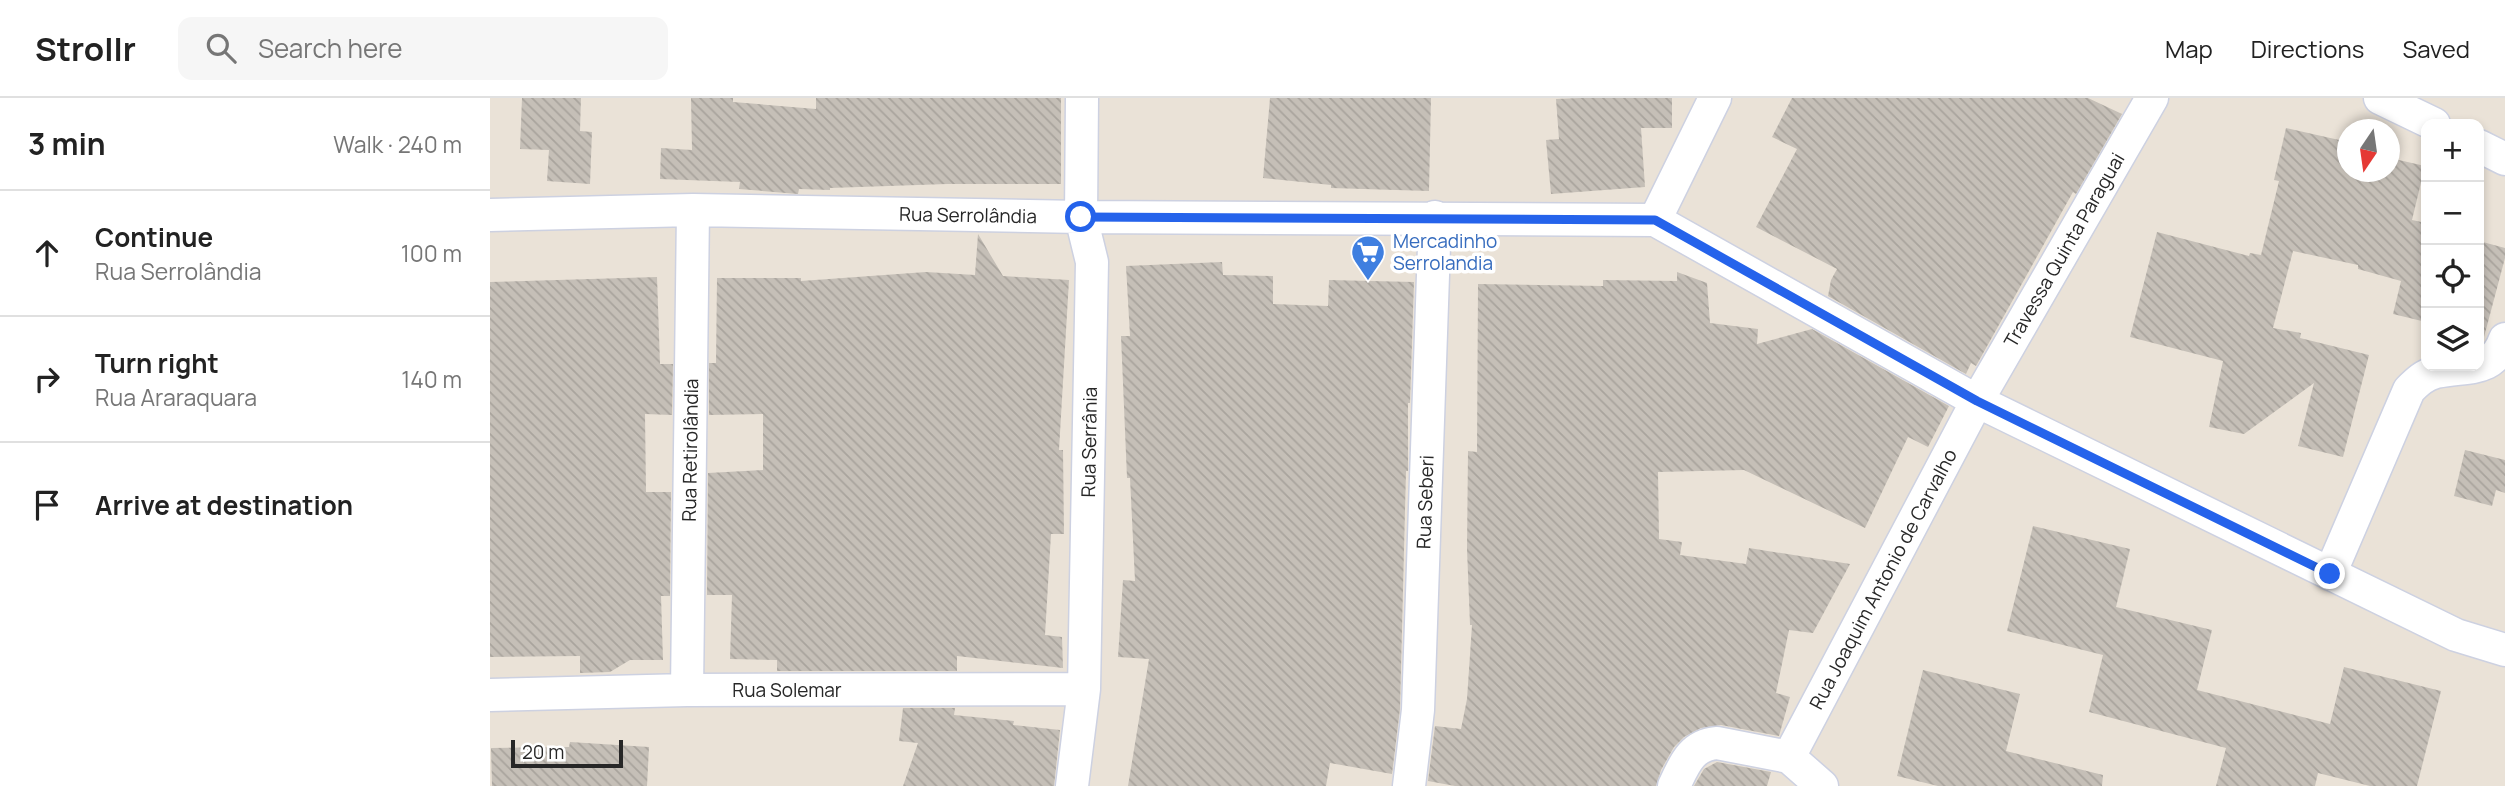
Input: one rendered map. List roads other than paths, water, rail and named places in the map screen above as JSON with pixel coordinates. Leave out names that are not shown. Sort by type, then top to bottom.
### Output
[{"type":"street","name":"Rua Serrânia","points":[[1072,786],[1084,689],[1092,262],[1081,217],[1082,98]]},
{"type":"street","points":[[1715,98],[1655,220],[1977,401],[2456,635],[2505,650]]},
{"type":"street","name":"Travessa Quinta Paraguai","points":[[1977,401],[2152,98]]},
{"type":"street","points":[[2380,98],[2424,119]]},
{"type":"street","points":[[2484,148],[2505,159]]},
{"type":"street","name":"Rua Serrolândia","points":[[490,215],[693,210],[1081,217],[1655,220]]},
{"type":"street","name":"Rua Retirolândia","points":[[687,690],[693,210]]},
{"type":"street","name":"Rua Seberi","points":[[1409,786],[1418,710],[1434,217]]},
{"type":"street","points":[[2330,574],[2409,390],[2422,378],[2435,373],[2492,361],[2500,353],[2505,339]]},
{"type":"street","name":"Rua Joaquim Antonio de Carvalho","points":[[1789,757],[1977,401]]},
{"type":"street","name":"Rua Solemar","points":[[490,695],[687,690],[1084,689]]},
{"type":"street","points":[[1674,786],[1686,761],[1705,744],[1717,743],[1789,757],[1822,786]]},
{"type":"place","name":"Mercadinho Serrolandia","points":[[1368,282]]}]
